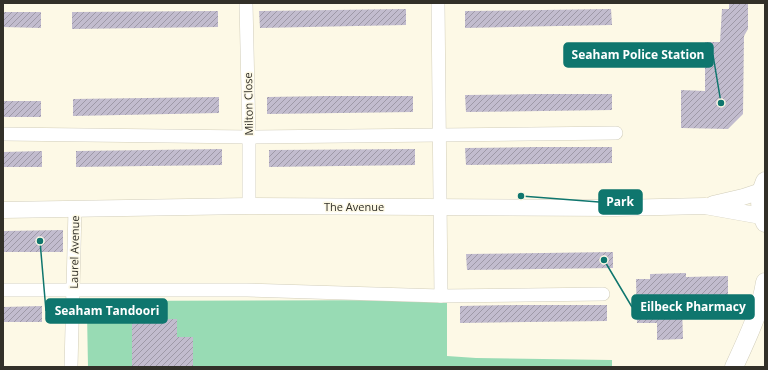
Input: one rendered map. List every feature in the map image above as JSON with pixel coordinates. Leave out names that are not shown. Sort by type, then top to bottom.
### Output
[{"type":"main road","points":[[763,186],[760,203],[763,219]]},
{"type":"main road","points":[[734,367],[746,341],[764,289]]},
{"type":"street","name":"Milton Close","points":[[246,3],[249,137],[248,206]]},
{"type":"street","points":[[438,3],[441,296]]},
{"type":"street","points":[[3,134],[249,137],[616,133]]},
{"type":"street","name":"The Avenue","points":[[3,210],[248,206],[616,208],[705,206],[743,197],[763,186]]},
{"type":"street","name":"The Avenue","points":[[705,206],[763,219]]},
{"type":"street","name":"Laurel Avenue","points":[[71,367],[75,209]]},
{"type":"street","points":[[3,290],[247,290],[441,296],[603,294]]},
{"type":"green space","points":[[447,300],[447,356],[476,358],[612,360],[612,367],[88,367],[87,313],[94,301]]},
{"type":"building","points":[[729,3],[748,3],[748,29],[744,36],[743,114],[728,129],[681,128],[681,90],[705,91],[705,42],[720,42],[722,9],[729,9]]},
{"type":"building","points":[[406,9],[406,25],[260,28],[259,11]]},
{"type":"building","points":[[611,9],[612,25],[465,28],[465,11]]},
{"type":"building","points":[[218,11],[218,27],[72,29],[72,12]]},
{"type":"building","points":[[3,12],[41,12],[41,28],[3,27]]},
{"type":"building","points":[[612,94],[612,110],[466,112],[465,95]]},
{"type":"building","points":[[413,96],[413,112],[267,114],[267,97]]},
{"type":"building","points":[[219,97],[219,113],[73,116],[73,99]]},
{"type":"building","points":[[3,101],[41,101],[41,117],[3,117]]},
{"type":"building","points":[[612,147],[612,163],[466,165],[465,148]]},
{"type":"building","points":[[222,149],[222,165],[76,167],[76,151]]},
{"type":"building","points":[[415,149],[415,165],[269,167],[269,150]]},
{"type":"building","points":[[42,151],[42,167],[3,167],[3,152]]},
{"type":"building","points":[[63,230],[63,252],[3,252],[3,231]]},
{"type":"building","points":[[613,252],[613,268],[467,270],[466,254]]},
{"type":"building","points":[[686,273],[686,277],[728,276],[728,305],[682,305],[683,339],[657,340],[657,323],[637,323],[636,279],[650,279],[650,274]]},
{"type":"building","points":[[607,305],[607,321],[460,323],[460,306]]},
{"type":"building","points":[[42,306],[42,322],[3,322],[3,307]]},
{"type":"building","points":[[177,319],[177,337],[193,337],[193,367],[132,367],[132,320]]},
{"type":"place","name":"Seaham Police Station","points":[[721,103]]},
{"type":"place","name":"Park","points":[[521,196]]},
{"type":"place","name":"Seaham Tandoori","points":[[40,241]]},
{"type":"place","name":"Eilbeck Pharmacy","points":[[604,260]]}]
